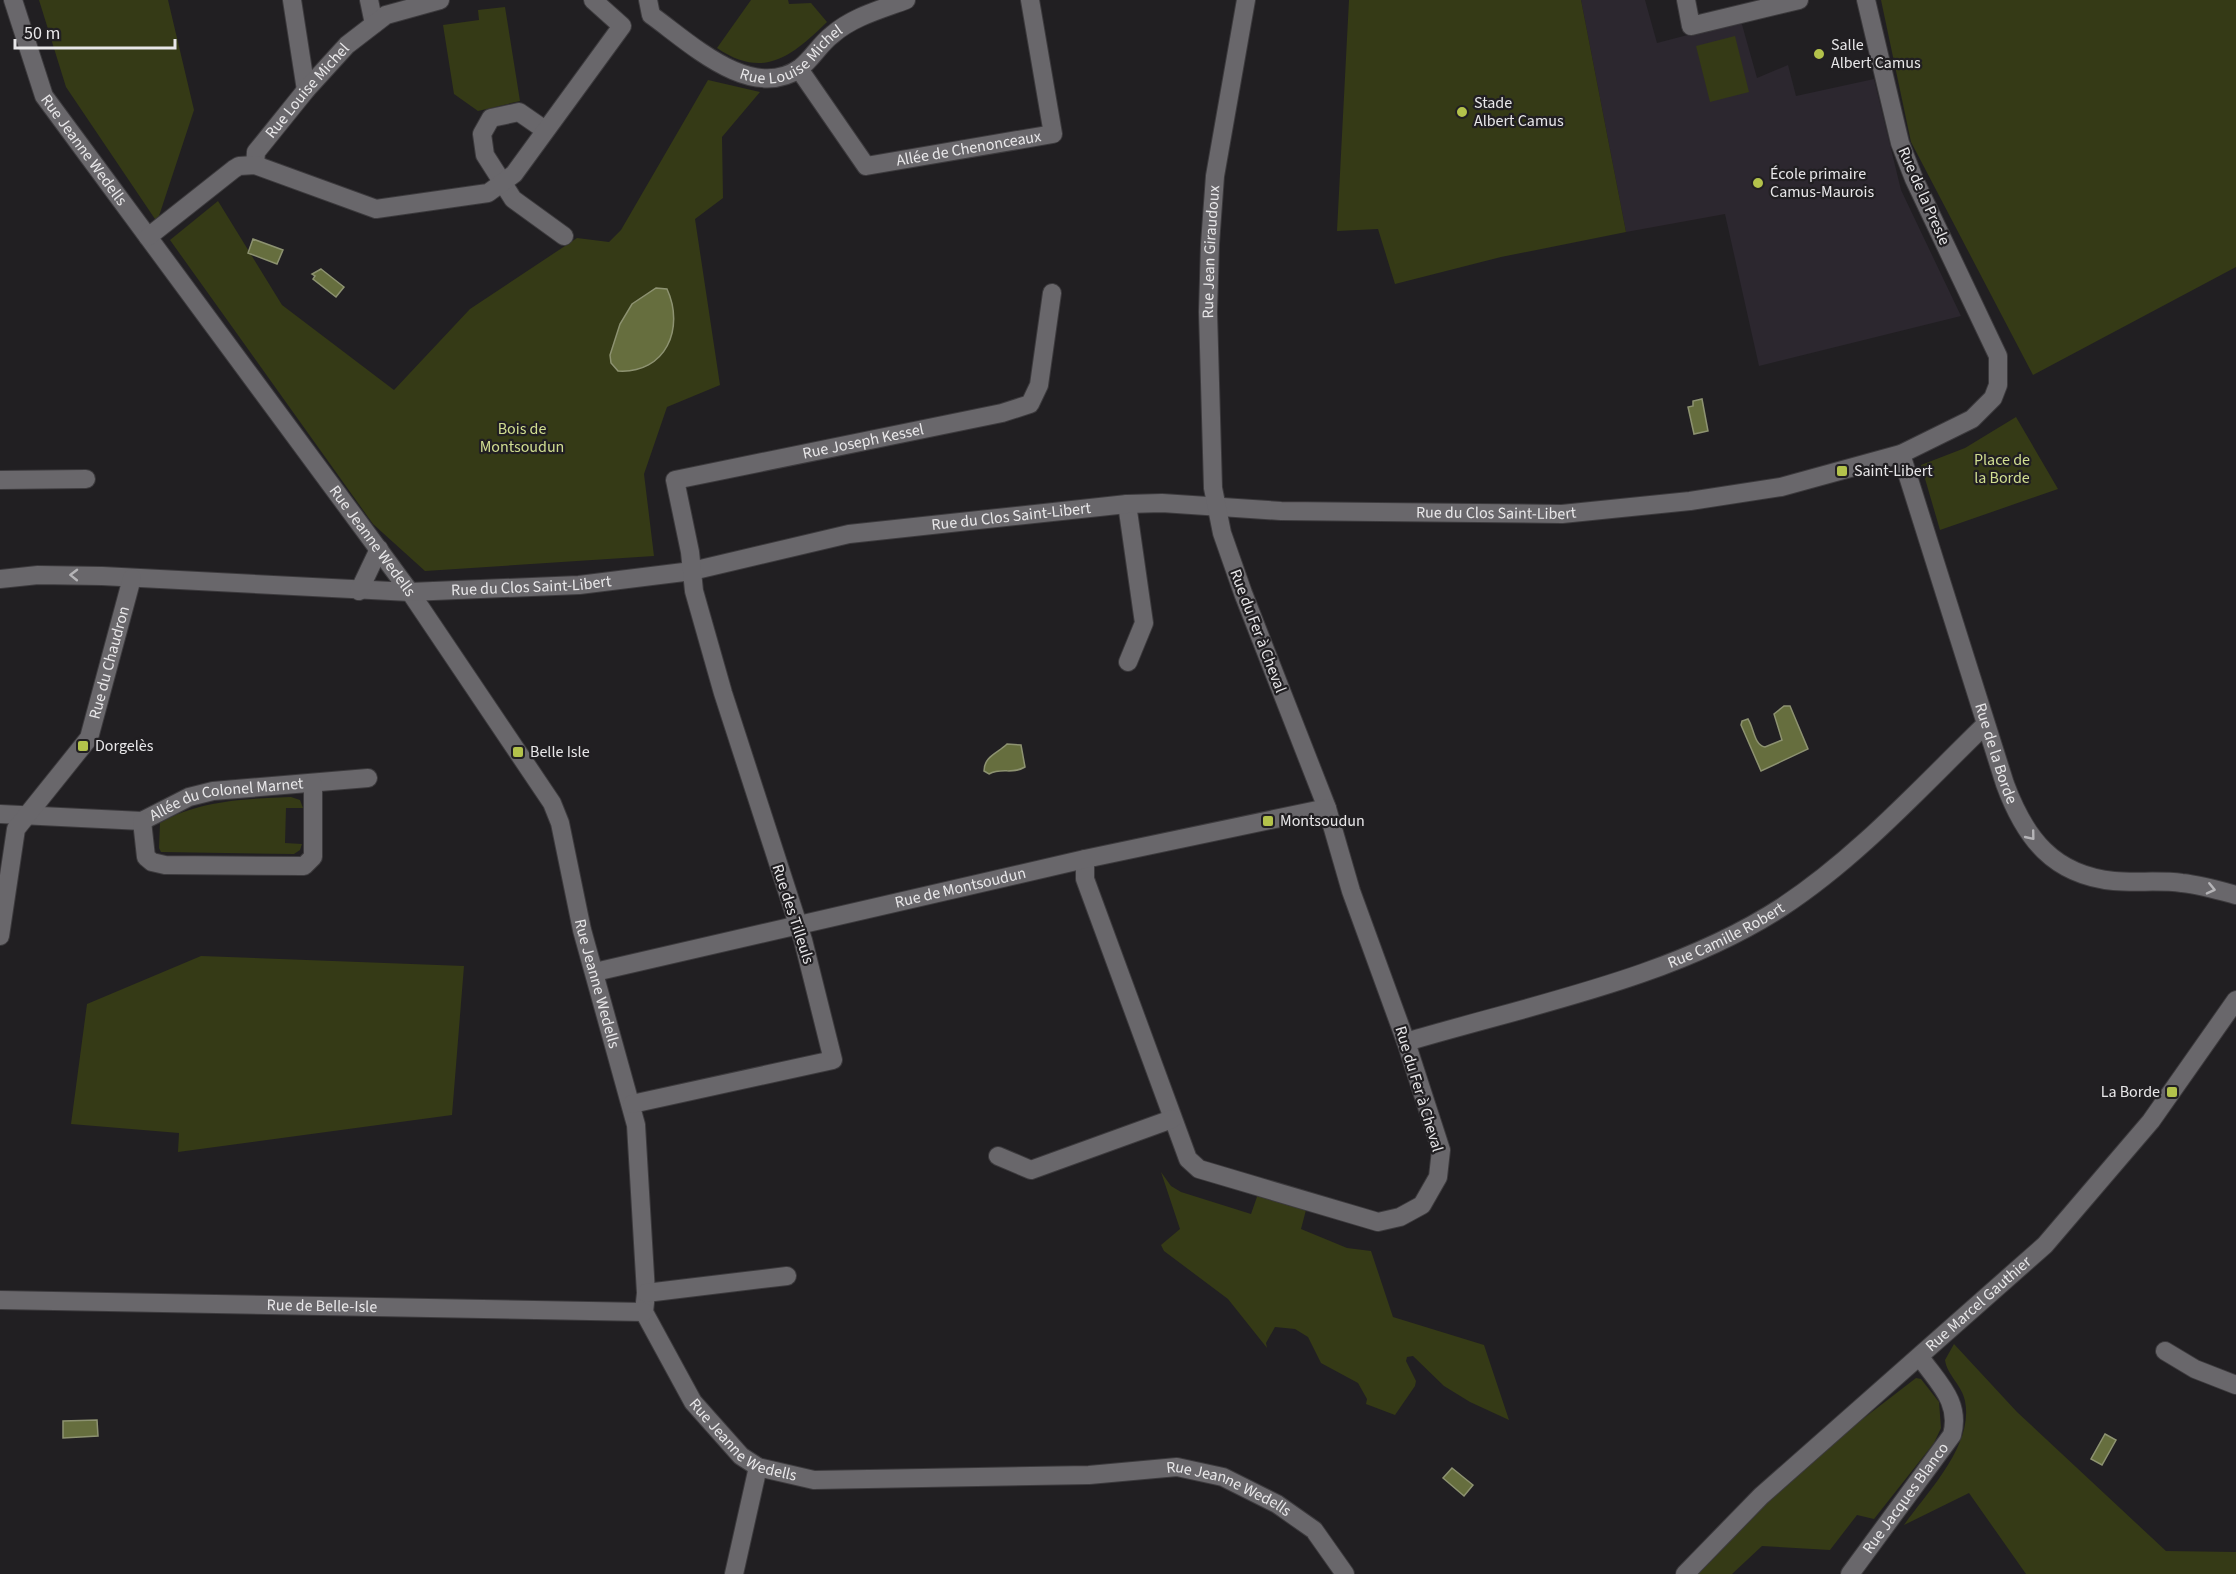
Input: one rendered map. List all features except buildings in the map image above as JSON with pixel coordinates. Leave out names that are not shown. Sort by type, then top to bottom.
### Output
[{"type":"street","name":"Rue Jeanne Wedells","points":[[13,0],[44,96],[410,592],[552,803],[560,823],[582,930],[632,1104],[637,1132],[646,1293],[644,1312],[693,1402],[741,1456],[758,1467],[814,1480],[1089,1475],[1177,1467],[1223,1477],[1277,1504],[1314,1530],[1345,1574]]},
{"type":"street","points":[[292,0],[306,90]]},
{"type":"street","points":[[369,0],[374,24]]},
{"type":"street","name":"Rue Louise Michel","points":[[255,165],[256,152],[306,90],[347,45],[386,15],[440,0]]},
{"type":"street","points":[[148,237],[239,166],[255,165],[376,209],[488,193],[514,174],[622,26],[592,0]]},
{"type":"street","name":"Rue Louise Michel","points":[[622,26],[649,7],[718,65],[744,75],[775,77],[799,69],[833,33],[865,16],[906,0]]},
{"type":"street","name":"Allée de Chenonceaux","points":[[799,69],[866,166],[1053,134],[1030,0]]},
{"type":"street","name":"Rue Jean Giraudoux","points":[[1215,506],[1211,457],[1208,334],[1210,244],[1215,176],[1245,0]]},
{"type":"street","points":[[1686,0],[1691,26],[1800,0]]},
{"type":"street","name":"Rue de la Presle","points":[[1866,0],[1900,143],[1914,179],[1998,356],[1998,385]]},
{"type":"street","points":[[545,130],[519,112],[492,118],[482,134],[484,154],[513,199],[564,236]]},
{"type":"street","name":"Rue Joseph Kessel","points":[[692,571],[675,480],[1002,414],[1030,404],[1039,385],[1052,293]]},
{"type":"street","name":"Rue du Clos Saint-Libert","points":[[0,579],[38,575],[410,592],[579,585],[692,571],[849,534],[1127,504],[1215,506],[1281,511],[1593,512],[1690,501],[1782,487],[1901,454],[1972,419],[1986,407],[1998,385]]},
{"type":"street","name":"Rue de la Borde","points":[[1901,454],[1985,725],[2017,815],[2030,836],[2056,862],[2084,876],[2112,881],[2180,882],[2236,895]]},
{"type":"street","points":[[0,480],[86,479]]},
{"type":"street","points":[[1127,504],[1144,623],[1128,662]]},
{"type":"street","name":"Rue du Fer à Cheval","points":[[1085,859],[1085,879],[1188,1159],[1199,1169],[1378,1222],[1400,1217],[1422,1205],[1438,1177],[1441,1150],[1406,1042],[1351,891],[1327,808],[1243,593],[1215,506]]},
{"type":"street","points":[[359,591],[379,549]]},
{"type":"street","name":"Rue des Tilleuls","points":[[632,1104],[833,1060],[797,924],[723,693],[694,591],[692,571]]},
{"type":"street","name":"Rue du Chaudron","points":[[0,936],[16,829],[89,738],[132,578]]},
{"type":"street","name":"Rue Camille Robert","points":[[1406,1042],[1638,975],[1701,951],[1781,908],[1846,861],[1985,725]]},
{"type":"street","name":"Allée du Colonel Marnet","points":[[0,814],[142,821],[189,797],[213,790],[368,778]]},
{"type":"street","name":"Allée du Colonel Marnet","points":[[142,821],[146,857],[152,862],[165,865],[304,866],[313,857],[313,784]]},
{"type":"street","name":"Rue de Montsoudun","points":[[594,972],[1085,859],[1327,808]]},
{"type":"street","name":"Rue Marcel Gauthier","points":[[1685,1574],[1761,1496],[2045,1245],[2151,1120],[2236,1000]]},
{"type":"street","points":[[998,1156],[1031,1170],[1172,1119]]},
{"type":"street","points":[[646,1293],[787,1276]]},
{"type":"street","name":"Rue de Belle-Isle","points":[[0,1300],[644,1312]]},
{"type":"street","points":[[2166,1351],[2195,1369],[2236,1385]]},
{"type":"street","name":"Rue Jacques Blanco","points":[[1850,1574],[1952,1435],[1955,1423],[1953,1405],[1920,1357]]},
{"type":"street","points":[[734,1574],[758,1467]]},
{"type":"shaded area","name":"École primaire Camus-Maurois","points":[[1581,0],[1645,0],[1657,43],[1741,21],[1757,78],[1788,65],[1796,96],[1874,79],[1901,190],[1961,316],[1759,366],[1725,214],[1626,232]]},
{"type":"shaded area","points":[[253,239],[283,250],[277,264],[248,253]]},
{"type":"shaded area","points":[[321,269],[344,287],[336,297],[313,279],[315,276],[312,274]]},
{"type":"shaded area","points":[[656,288],[667,289],[672,304],[674,319],[667,346],[659,357],[648,365],[635,370],[618,371],[611,363],[610,355],[620,324],[632,304]]},
{"type":"shaded area","points":[[1702,399],[1708,431],[1694,434],[1688,407],[1693,406],[1693,401]]},
{"type":"shaded area","points":[[1784,706],[1790,706],[1808,749],[1761,771],[1741,725],[1742,721],[1748,719],[1756,740],[1765,747],[1782,740],[1774,714]]},
{"type":"shaded area","points":[[1007,744],[1021,745],[1025,767],[989,774],[984,771],[989,758]]},
{"type":"shaded area","points":[[97,1420],[98,1436],[63,1438],[63,1421]]},
{"type":"shaded area","points":[[2105,1434],[2116,1440],[2102,1465],[2091,1459]]},
{"type":"shaded area","points":[[1452,1468],[1473,1485],[1464,1496],[1443,1478]]},
{"type":"green space","points":[[39,0],[168,0],[194,110],[157,222],[66,87]]},
{"type":"green space","points":[[751,0],[788,0],[789,4],[811,3],[827,22],[789,54],[763,63],[749,62],[717,48]]},
{"type":"green space","points":[[1349,0],[1581,0],[1626,232],[1501,257],[1395,284],[1378,229],[1337,231]]},
{"type":"green space","points":[[1881,0],[2236,0],[2236,267],[2033,375],[1911,142]]},
{"type":"green space","points":[[505,7],[520,101],[478,111],[454,94],[443,25],[479,20],[478,10]]},
{"type":"green space","points":[[1735,36],[1749,92],[1710,102],[1696,46]]},
{"type":"green space","name":"Bois de Montsoudun","points":[[708,80],[760,92],[722,137],[723,198],[695,219],[720,385],[667,407],[644,474],[654,556],[425,571],[373,524],[170,240],[218,201],[282,305],[394,390],[470,309],[577,238],[609,242],[621,230]]},
{"type":"green space","name":"Place de la Borde","points":[[2016,417],[2058,489],[1940,530],[1921,465],[1965,448]]},
{"type":"green space","points":[[291,797],[300,800],[303,808],[286,808],[285,843],[302,844],[300,850],[294,854],[161,852],[159,848],[160,823],[175,815],[223,802]]},
{"type":"green space","points":[[201,956],[464,966],[452,1115],[178,1152],[179,1133],[71,1124],[87,1004]]},
{"type":"green space","points":[[1161,1172],[1171,1186],[1181,1192],[1251,1214],[1258,1194],[1306,1210],[1301,1229],[1347,1248],[1371,1251],[1393,1317],[1484,1345],[1509,1420],[1470,1402],[1444,1386],[1413,1356],[1407,1357],[1406,1361],[1416,1381],[1415,1386],[1395,1415],[1366,1404],[1367,1399],[1358,1383],[1321,1363],[1308,1337],[1295,1329],[1275,1327],[1266,1343],[1267,1348],[1228,1299],[1164,1251],[1161,1245],[1180,1229]]},
{"type":"green space","points":[[1954,1344],[2017,1412],[2166,1551],[2236,1552],[2236,1574],[2026,1574],[1969,1493],[1904,1525],[1947,1467],[1963,1434],[1966,1418],[1965,1401],[1945,1360]]},
{"type":"green space","points":[[1916,1378],[1921,1379],[1939,1402],[1941,1428],[1934,1443],[1874,1519],[1857,1515],[1830,1550],[1762,1546],[1732,1574],[1697,1574],[1771,1499],[1838,1438]]},
{"type":"place","name":"Salle Albert Camus","points":[[1819,54]]},
{"type":"place","name":"Stade Albert Camus","points":[[1462,112]]},
{"type":"place","name":"École primaire Camus-Maurois","points":[[1758,183]]},
{"type":"place","name":"Saint-Libert","points":[[1842,471]]},
{"type":"place","name":"Dorgelès","points":[[83,746]]},
{"type":"place","name":"Belle Isle","points":[[518,752]]},
{"type":"place","name":"Montsoudun","points":[[1268,821]]},
{"type":"place","name":"La Borde","points":[[2172,1092]]}]
